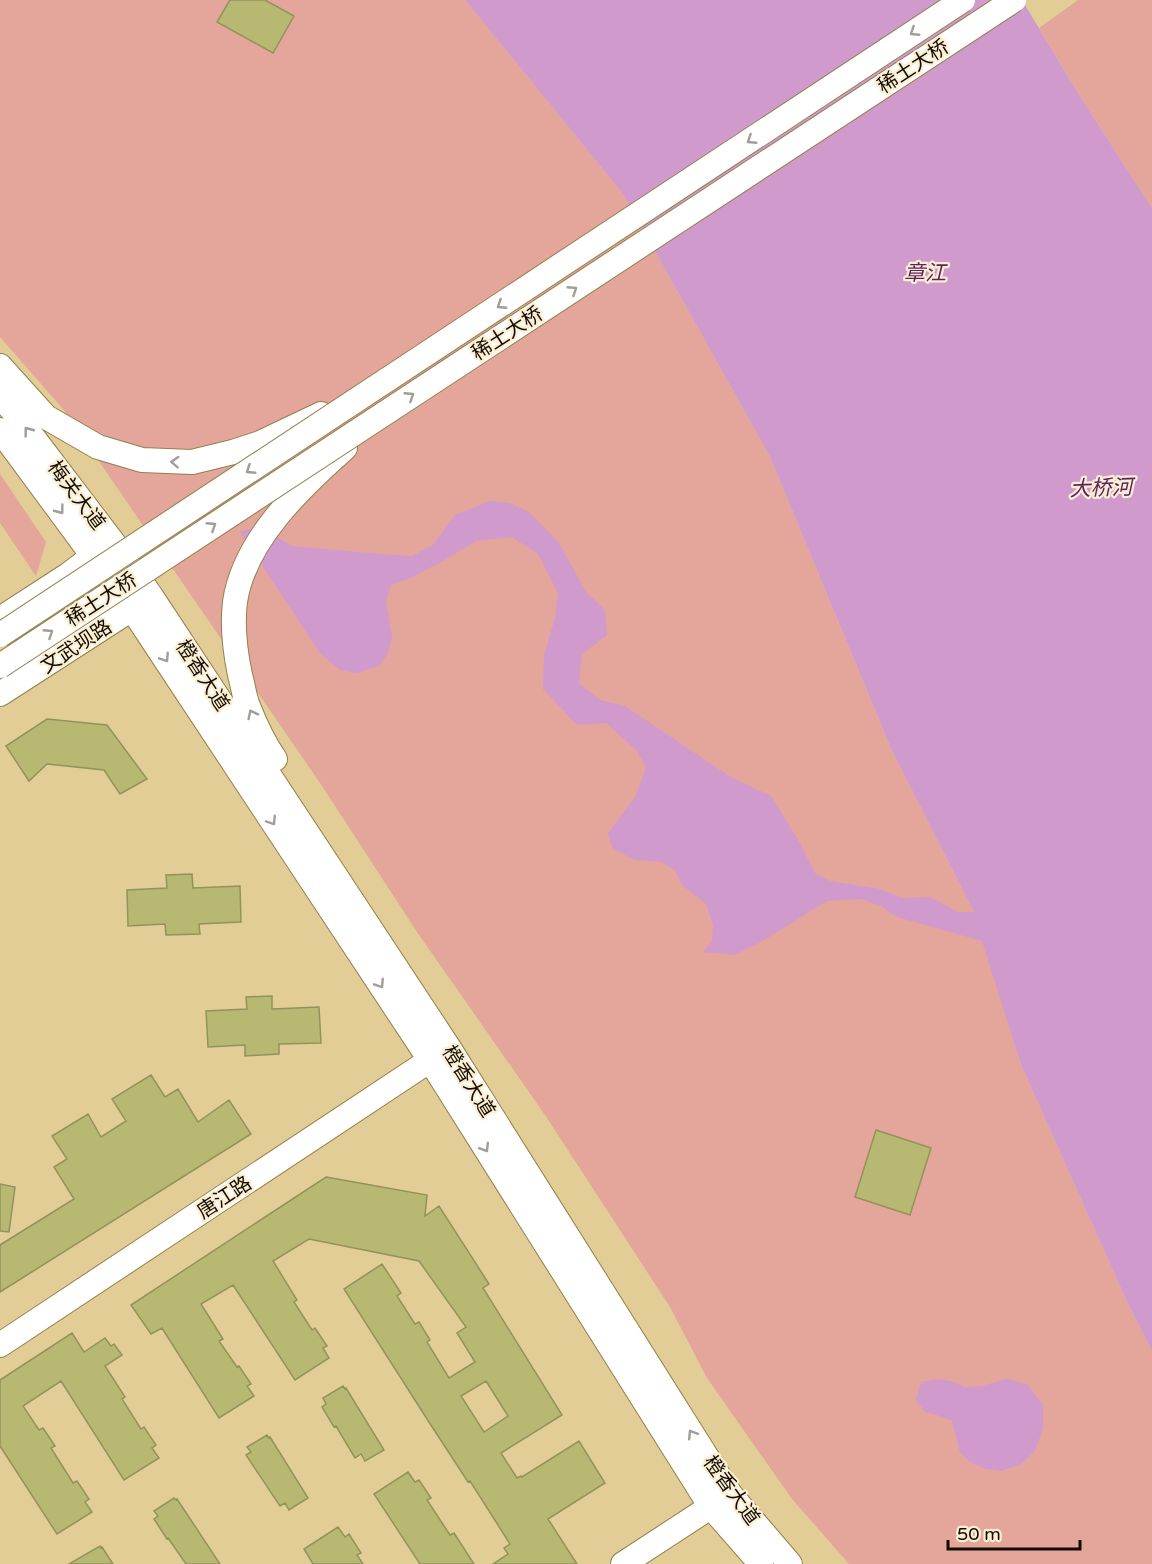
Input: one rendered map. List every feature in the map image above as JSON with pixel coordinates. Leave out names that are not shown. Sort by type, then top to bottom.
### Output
[{"type":"main road","name":"稀土大桥","points":[[0,635],[963,0]]},
{"type":"main road","name":"稀土大桥","points":[[0,666],[1014,0]]},
{"type":"main road","points":[[0,366],[46,417],[98,447],[142,460],[192,462],[233,452],[261,443],[367,393]]},
{"type":"main road","name":"梅关大道","points":[[0,396],[13,411],[142,603]]},
{"type":"main road","points":[[380,416],[310,479],[279,513],[254,551],[242,575],[236,601],[234,628],[237,658],[247,705],[268,748],[448,1019],[548,1176],[631,1338]]},
{"type":"main road","name":"梅关大道","points":[[0,430],[103,548]]},
{"type":"main road","points":[[0,619],[68,575],[103,548]]},
{"type":"main road","name":"橙香大道","points":[[142,603],[631,1338],[721,1500],[790,1564]]},
{"type":"main road","name":"文武坝路","points":[[0,694],[142,603]]},
{"type":"main road","name":"橙香大道","points":[[440,1054],[761,1564]]},
{"type":"main road","name":"唐江路","points":[[0,1345],[440,1054]]},
{"type":"main road","points":[[624,1564],[721,1500]]},
{"type":"shaded area","points":[[0,0],[465,0],[623,194],[770,457],[892,751],[974,912],[1021,1065],[1128,1304],[1152,1351],[1152,1564],[849,1564],[792,1499],[707,1378],[670,1307],[545,1115],[417,932],[320,783],[63,409],[0,337]]},
{"type":"shaded area","points":[[1078,0],[1152,0],[1152,208],[1039,28]]},
{"type":"shaded area","points":[[0,474],[46,542],[36,576],[0,523]]},
{"type":"water","name":"章江","points":[[465,0],[1022,0],[1078,93],[1152,208],[1152,1351],[1128,1304],[1021,1065],[982,941],[897,917],[881,906],[861,899],[827,901],[759,943],[734,955],[703,952],[712,941],[713,925],[706,904],[682,885],[675,870],[661,862],[635,860],[612,848],[608,833],[635,797],[646,768],[637,751],[606,723],[577,725],[543,689],[544,655],[555,618],[558,593],[538,554],[512,537],[476,541],[441,562],[391,585],[386,601],[392,637],[388,653],[379,666],[356,673],[340,670],[320,653],[240,532],[254,528],[268,531],[292,546],[412,556],[433,545],[455,515],[490,501],[510,503],[529,512],[559,543],[586,592],[605,610],[607,635],[582,654],[579,683],[600,700],[625,706],[729,776],[771,796],[800,843],[815,873],[830,881],[880,889],[901,898],[930,897],[958,912],[974,912],[892,751],[770,457],[623,194]]},
{"type":"water","points":[[939,1379],[955,1382],[965,1387],[982,1386],[1006,1379],[1027,1384],[1043,1405],[1043,1428],[1035,1451],[1021,1464],[1002,1471],[986,1469],[970,1462],[960,1452],[952,1421],[925,1412],[916,1400],[921,1382]]},
{"type":"building","points":[[230,0],[265,0],[294,16],[273,53],[217,22]]},
{"type":"building","points":[[47,719],[107,725],[147,779],[120,794],[104,770],[47,764],[29,781],[6,746]]},
{"type":"building","points":[[192,874],[193,888],[240,886],[241,922],[199,924],[200,934],[166,935],[165,924],[128,926],[127,890],[167,888],[166,875]]},
{"type":"building","points":[[272,996],[272,1009],[319,1007],[321,1043],[279,1044],[279,1054],[245,1056],[245,1045],[208,1047],[206,1011],[247,1009],[246,997]]},
{"type":"building","points":[[151,1075],[165,1097],[178,1089],[198,1122],[229,1100],[251,1134],[0,1292],[0,1245],[74,1199],[54,1167],[67,1159],[52,1136],[88,1114],[101,1137],[126,1121],[112,1099]]},
{"type":"building","points":[[876,1130],[931,1148],[910,1215],[855,1197]]},
{"type":"building","points":[[326,1177],[427,1195],[425,1216],[439,1206],[489,1284],[483,1288],[562,1415],[501,1453],[517,1478],[579,1441],[605,1483],[548,1519],[577,1564],[493,1564],[508,1554],[504,1548],[510,1544],[344,1289],[382,1264],[401,1293],[397,1296],[415,1324],[419,1322],[430,1340],[427,1342],[449,1378],[475,1362],[457,1333],[466,1327],[419,1261],[309,1239],[273,1261],[297,1300],[294,1302],[312,1330],[315,1328],[327,1346],[323,1348],[329,1358],[295,1380],[233,1285],[201,1304],[223,1339],[219,1341],[251,1384],[247,1386],[254,1396],[219,1418],[162,1328],[151,1334],[131,1305]],"holes":[[[486,1381],[508,1416],[484,1432],[461,1396]]]},
{"type":"building","points":[[0,1184],[15,1187],[9,1232],[0,1231]]},
{"type":"building","points":[[72,1333],[84,1352],[105,1338],[111,1346],[114,1344],[122,1355],[105,1366],[125,1397],[122,1399],[141,1429],[144,1427],[156,1445],[152,1448],[159,1458],[124,1480],[61,1381],[23,1406],[39,1430],[43,1428],[55,1446],[51,1448],[73,1483],[77,1481],[89,1499],[85,1502],[92,1512],[57,1534],[0,1446],[0,1380]]},
{"type":"building","points":[[343,1386],[384,1450],[365,1461],[361,1454],[355,1458],[322,1407],[326,1404],[323,1398]]},
{"type":"building","points":[[267,1435],[308,1498],[289,1510],[285,1503],[280,1506],[246,1455],[251,1452],[247,1447]]},
{"type":"building","points":[[408,1472],[415,1482],[419,1480],[431,1498],[427,1500],[450,1535],[454,1533],[474,1564],[420,1564],[374,1494]]},
{"type":"building","points":[[174,1498],[177,1499],[220,1564],[186,1564],[167,1539],[154,1519],[158,1516],[154,1511]]},
{"type":"building","points":[[338,1527],[345,1537],[349,1534],[361,1553],[357,1555],[363,1564],[313,1564],[304,1549]]},
{"type":"building","points":[[100,1546],[113,1564],[69,1564]]},
{"type":"water label","name":"大桥河","points":[[1101,488]]}]
